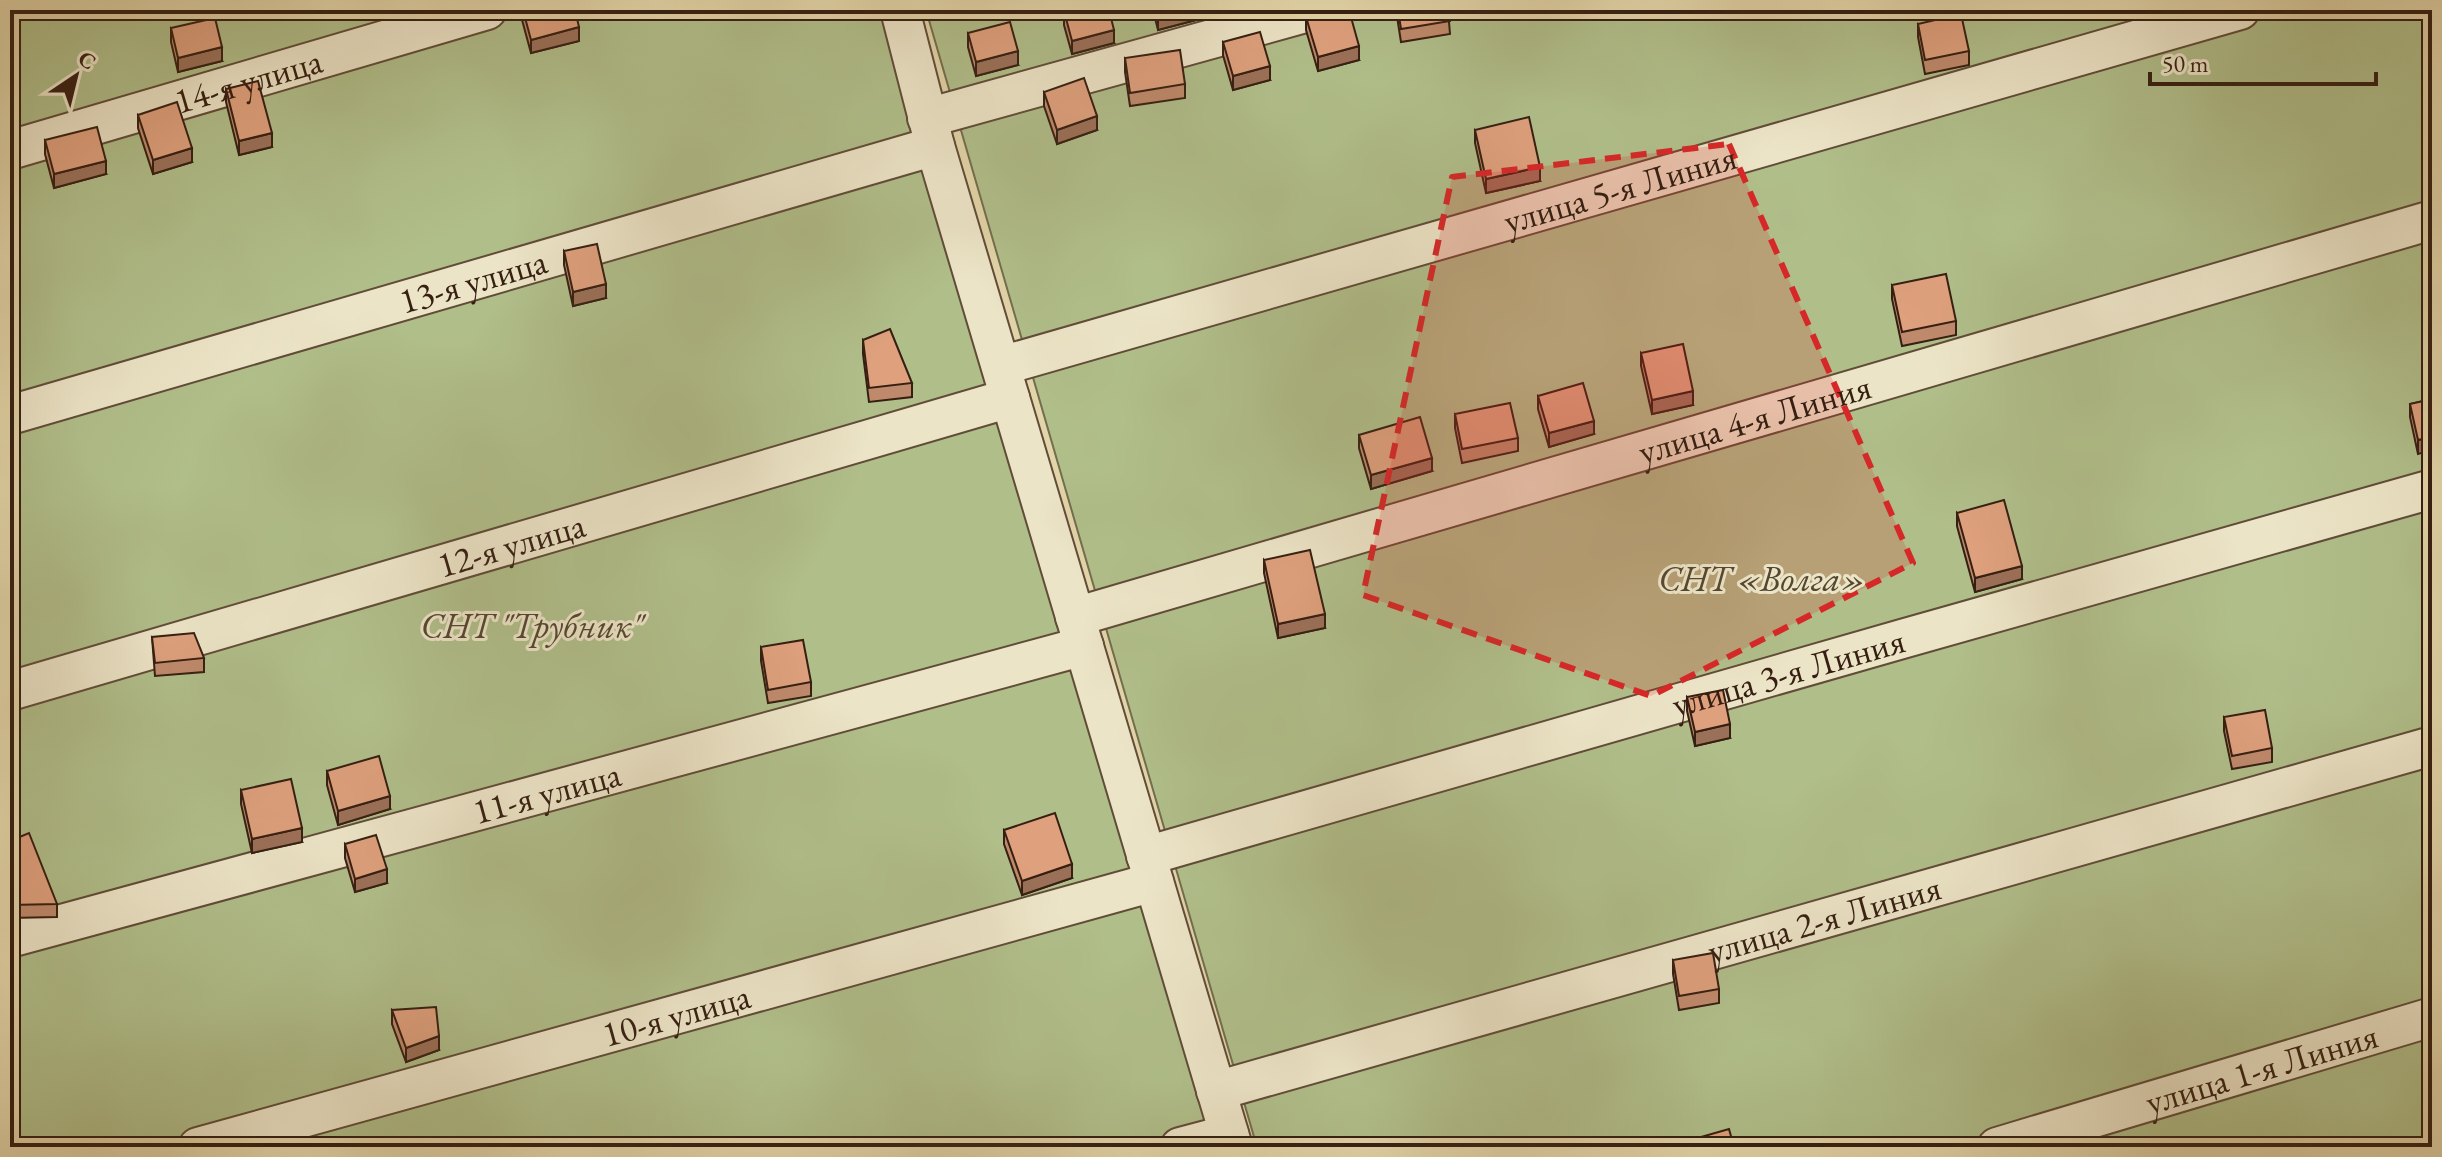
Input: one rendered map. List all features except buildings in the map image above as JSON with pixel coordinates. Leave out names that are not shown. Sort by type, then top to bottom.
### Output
[{"type":"street","name":"14-я улица","points":[[10,150],[487,10]]},
{"type":"street","points":[[900,10],[931,132],[1231,1140],[1180,1147]]},
{"type":"street","name":"13-я улица","points":[[10,415],[931,132],[1316,10]]},
{"type":"street","name":"улица 5-я Линия","points":[[1006,382],[2240,10]]},
{"type":"street","name":"улица 4-я Линия","points":[[1080,631],[2432,220]]},
{"type":"street","name":"12-я улица","points":[[10,691],[1006,382]]},
{"type":"street","name":"улица 3-я Линия","points":[[1150,869],[1902,639],[2432,489]]},
{"type":"street","name":"11-я улица","points":[[10,938],[1080,631]]},
{"type":"street","name":"улица 2-я Линия","points":[[1216,1091],[2432,746]]},
{"type":"street","name":"10-я улица","points":[[198,1147],[1150,869]]},
{"type":"street","name":"улица 1-я Линия","points":[[1997,1147],[2432,1017]]},
{"type":"highlighted area","points":[[1729,144],[1913,563],[1651,696],[1363,595],[1452,177]]},
{"type":"green space","name":"СНТ \"Трубник\"","points":[[10,10],[896,10],[1227,1147],[10,1147]]},
{"type":"green space","name":"СНТ «Волга»","points":[[926,10],[2432,10],[2432,1147],[1257,1147]]}]
